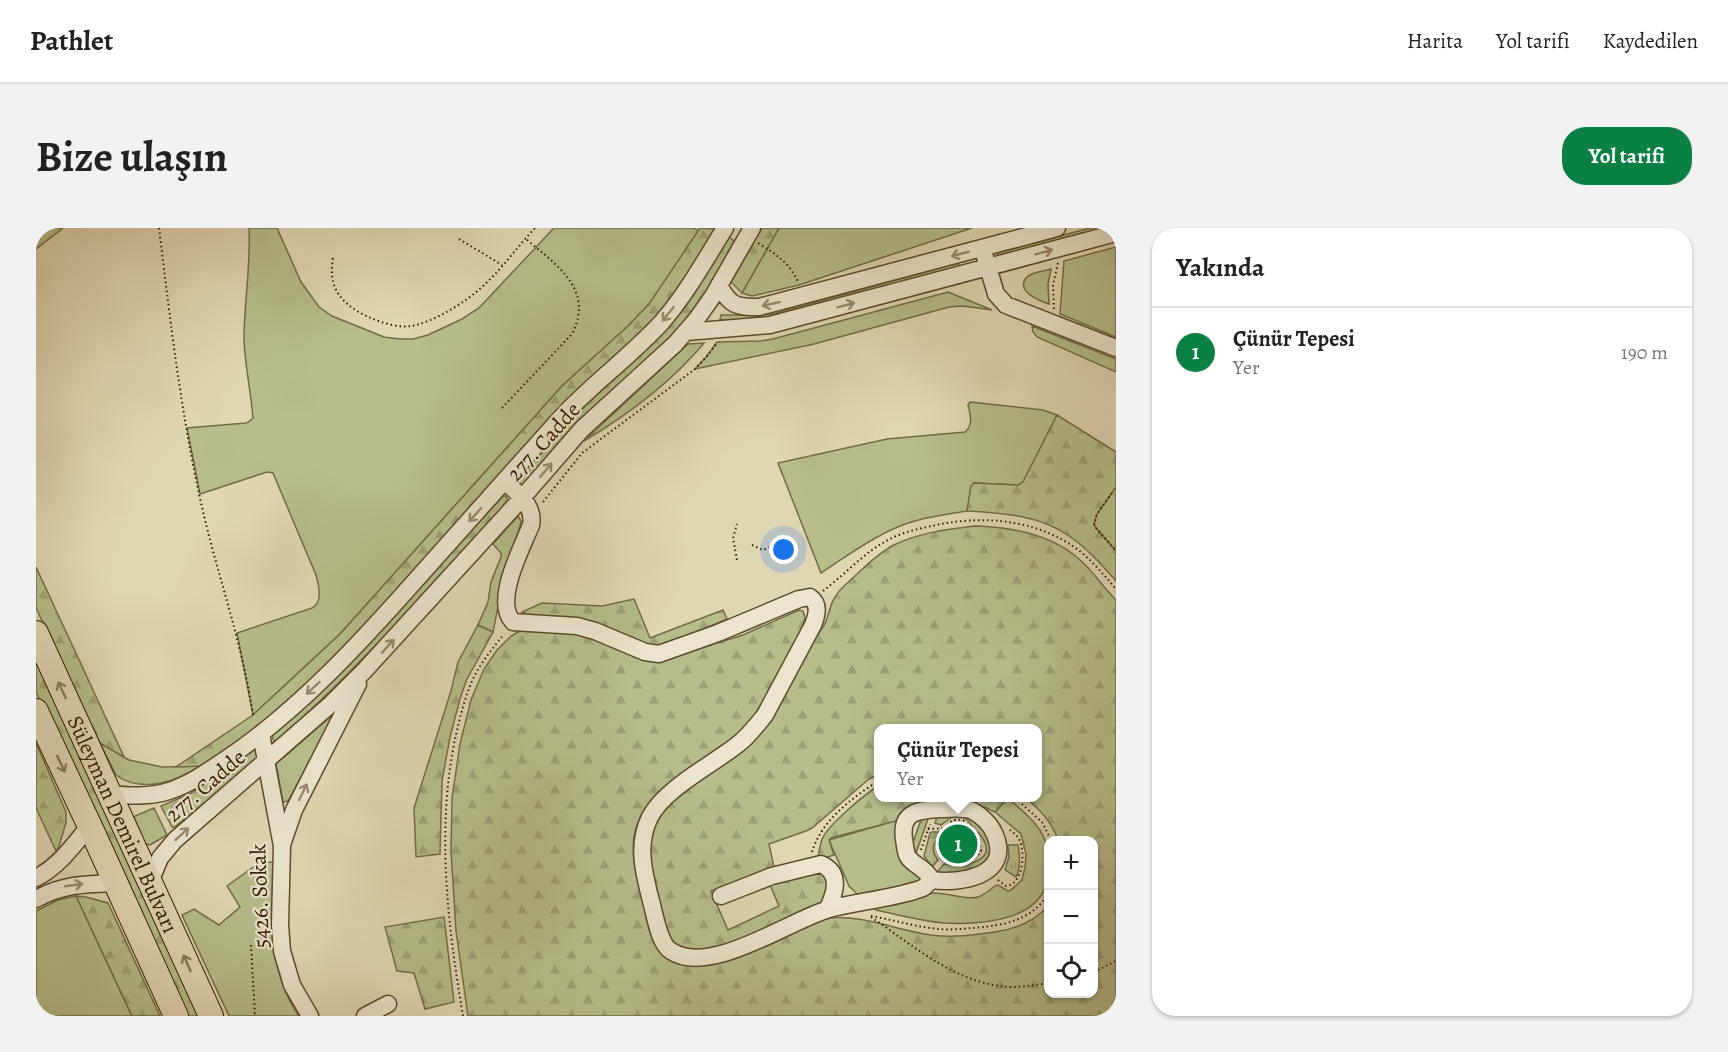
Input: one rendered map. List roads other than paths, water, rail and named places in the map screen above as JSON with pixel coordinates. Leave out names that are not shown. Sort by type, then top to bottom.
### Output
[{"type":"highway","name":"Süleyman Demirel Bulvarı","points":[[36,633],[211,1016]]},
{"type":"highway","name":"Süleyman Demirel Bulvarı","points":[[36,711],[176,1016]]},
{"type":"street","name":"277. Cadde","points":[[110,794],[141,796],[169,791],[199,777],[261,734],[295,705],[356,646],[573,406],[662,322],[702,266],[725,228]]},
{"type":"street","points":[[719,285],[734,305],[759,307],[1057,228]]},
{"type":"street","name":"277. Cadde","points":[[150,882],[160,858],[175,840],[331,704],[365,670],[522,498],[582,429],[686,332],[719,285],[744,231]]},
{"type":"street","points":[[686,332],[771,325],[1116,233]]},
{"type":"street","points":[[983,248],[996,294],[1006,305],[1116,348]]},
{"type":"street","points":[[506,482],[528,505],[532,516],[531,525],[511,574],[508,589],[507,612],[513,622],[577,626],[645,652],[659,654],[718,633],[805,597],[813,599],[817,608],[813,625],[765,715],[738,745],[683,784],[656,808],[647,826],[642,857],[660,934],[666,947],[676,954],[696,957],[726,952],[827,910],[914,891],[923,888],[932,880],[954,881],[978,875],[992,867],[998,855],[994,831],[979,815],[961,808],[935,809],[916,812],[904,822],[903,836],[906,852],[932,880]]},
{"type":"street","points":[[282,846],[294,810],[365,670]]},
{"type":"street","name":"5426. Sokak","points":[[261,734],[282,846],[281,943],[292,985],[310,1016]]},
{"type":"street","points":[[36,878],[52,869],[64,858],[90,825]]},
{"type":"street","points":[[721,896],[772,876],[821,864],[830,871],[835,884],[859,904]]},
{"type":"street","points":[[36,899],[66,886],[115,883]]},
{"type":"street","points":[[827,910],[834,897],[835,884]]},
{"type":"street","points":[[365,1016],[388,1004]]},
{"type":"place","name":"Çünür Tepesi","points":[[958,844]]}]
